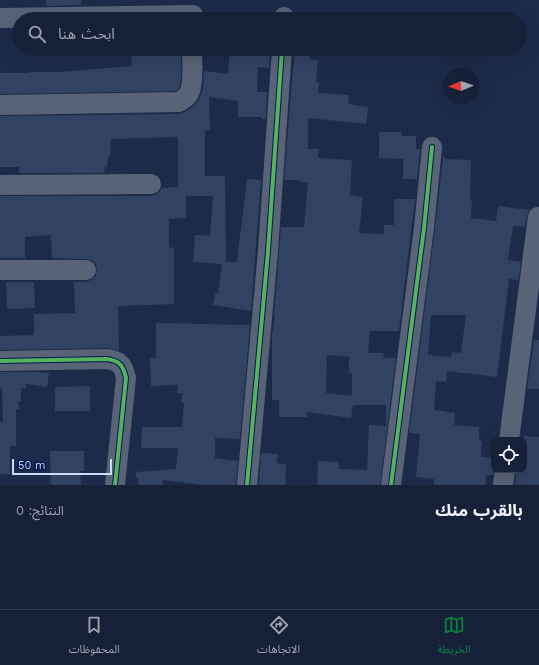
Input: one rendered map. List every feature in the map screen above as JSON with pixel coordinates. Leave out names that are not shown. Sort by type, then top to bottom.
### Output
[{"type":"street","points":[[165,12],[193,11]]},
{"type":"street","points":[[0,18],[12,18]]},
{"type":"street","points":[[0,105],[179,102],[185,99],[190,92],[192,84],[192,56]]},
{"type":"street","points":[[247,485],[268,251],[282,56]]},
{"type":"street","points":[[391,485],[424,228],[432,147]]},
{"type":"street","points":[[0,185],[151,184]]},
{"type":"street","points":[[509,437],[538,217]]},
{"type":"street","points":[[0,270],[86,270]]},
{"type":"street","points":[[0,361],[107,359],[114,360],[121,364],[126,378],[115,485]]},
{"type":"street","points":[[503,485],[505,473]]},
{"type":"building","points":[[46,0],[81,0],[81,5],[46,6]]},
{"type":"building","points":[[131,56],[181,56],[181,76],[178,89],[176,91],[0,94],[0,73],[60,72],[132,66]]},
{"type":"building","points":[[229,56],[270,56],[269,68],[258,67],[257,92],[267,92],[266,119],[262,119],[262,117],[238,117],[238,101],[209,97],[210,130],[205,131],[205,176],[225,176],[226,262],[237,262],[247,179],[261,180],[251,311],[213,305],[215,293],[218,294],[222,264],[193,262],[195,235],[210,236],[213,196],[186,196],[186,218],[169,219],[169,248],[174,247],[174,304],[118,306],[119,350],[107,348],[0,350],[0,336],[34,335],[34,314],[75,313],[74,282],[86,282],[91,280],[96,276],[97,270],[96,264],[91,260],[52,258],[51,235],[25,237],[25,258],[0,258],[0,196],[151,196],[157,194],[162,188],[178,187],[178,137],[111,139],[110,157],[108,157],[107,167],[105,167],[104,173],[19,173],[19,167],[0,167],[0,116],[179,114],[194,106],[200,98],[203,89],[204,71],[228,74]]},
{"type":"building","points":[[294,56],[309,56],[309,59],[318,60],[316,82],[319,82],[318,93],[349,95],[348,104],[368,107],[366,124],[308,118],[308,149],[319,149],[318,158],[352,160],[350,195],[363,197],[359,233],[384,234],[384,225],[394,225],[394,199],[415,199],[399,331],[370,331],[368,353],[383,353],[384,358],[396,358],[380,485],[317,485],[318,461],[339,462],[339,469],[367,470],[369,425],[386,426],[386,405],[353,405],[351,418],[307,412],[307,417],[279,417],[279,400],[272,400],[272,336],[275,315],[281,227],[304,227],[308,182],[300,182],[300,180],[284,180]],"holes":[[[327,355],[349,357],[349,373],[352,373],[352,396],[326,393]]]},
{"type":"building","points":[[379,132],[402,132],[401,136],[416,136],[416,149],[420,149],[417,179],[403,179],[403,159],[379,158]]},
{"type":"building","points":[[443,157],[445,157],[445,159],[471,160],[471,218],[496,221],[498,206],[529,210],[525,227],[513,226],[508,260],[521,262],[518,280],[509,279],[497,377],[447,371],[446,382],[436,381],[434,410],[455,413],[454,425],[479,427],[479,441],[482,441],[481,457],[491,458],[491,473],[493,473],[493,475],[486,475],[485,485],[434,485],[434,479],[416,477],[420,434],[409,433]],"holes":[[[431,315],[466,315],[461,353],[452,352],[451,357],[428,355]]]},
{"type":"building","points":[[6,282],[34,282],[35,308],[7,309]]},
{"type":"building","points":[[156,323],[250,325],[240,439],[215,438],[215,458],[238,461],[236,485],[204,485],[163,480],[163,485],[139,485],[138,478],[136,478],[136,472],[176,469],[178,448],[141,448],[142,427],[182,427],[184,403],[181,403],[182,393],[177,393],[178,385],[151,386],[150,358],[156,358]]},
{"type":"building","points":[[534,340],[539,340],[539,389],[527,389]]},
{"type":"building","points":[[0,372],[49,373],[47,387],[26,384],[26,389],[21,388],[21,401],[18,401],[19,409],[16,409],[16,446],[10,446],[10,474],[0,474],[0,422],[3,422]]},
{"type":"building","points":[[90,386],[90,411],[55,411],[55,387]]},
{"type":"building","points":[[524,436],[539,437],[539,485],[515,485],[516,473],[527,473],[527,437]]},
{"type":"building","points":[[50,451],[84,451],[84,471],[80,471],[81,485],[51,485]]},
{"type":"building","points":[[261,453],[278,454],[277,463],[286,464],[285,485],[259,485]]},
{"type":"cycle path","points":[[247,485],[268,251],[282,56]]},
{"type":"cycle path","points":[[391,485],[424,228],[432,147]]},
{"type":"cycle path","points":[[0,361],[107,359],[120,364],[124,370],[126,378],[115,485]]}]
